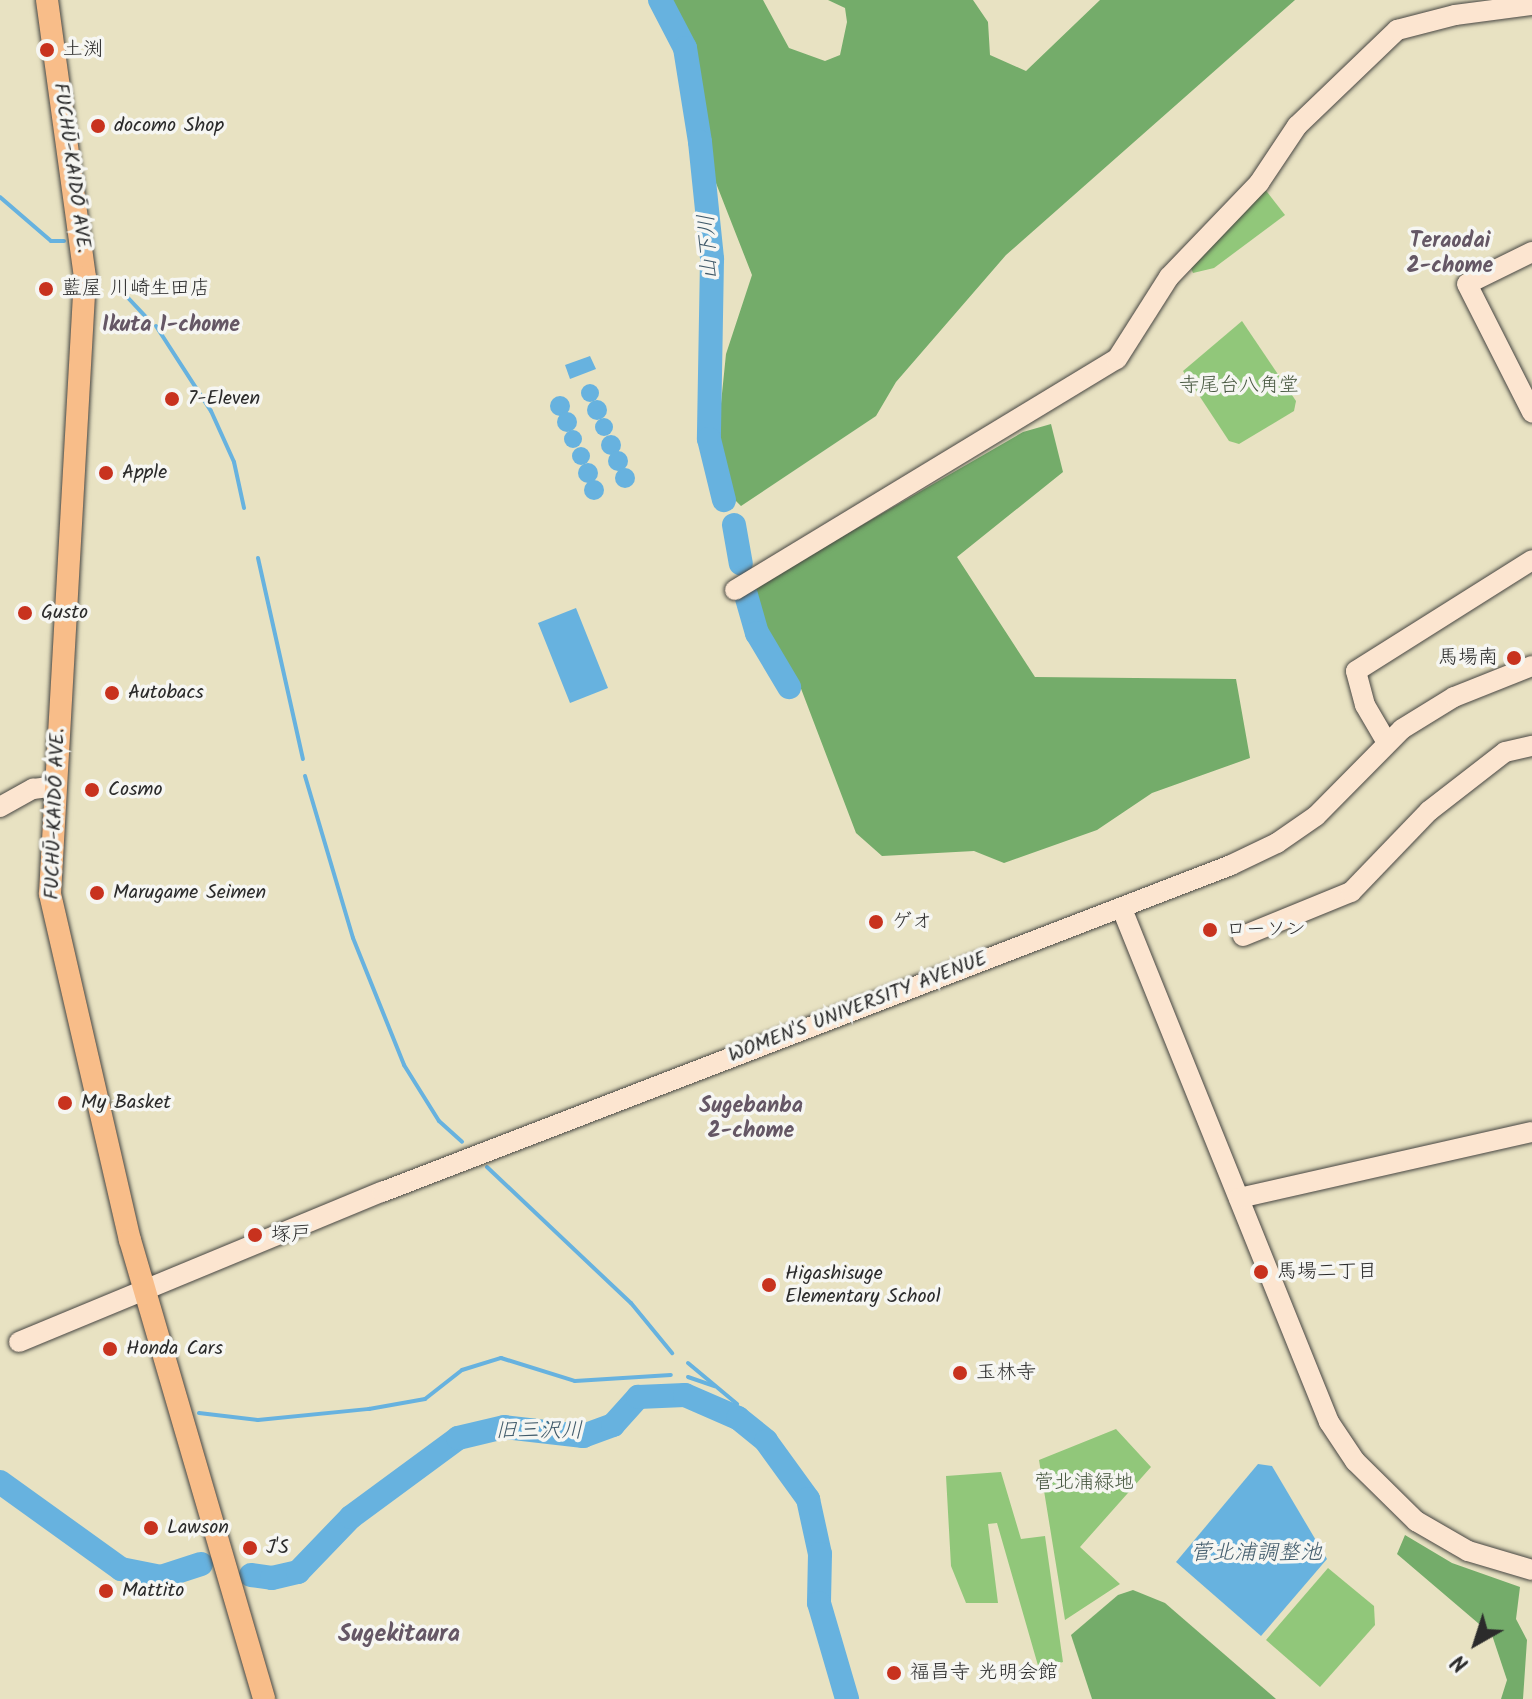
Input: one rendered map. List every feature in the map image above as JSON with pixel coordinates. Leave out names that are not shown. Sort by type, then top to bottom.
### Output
[{"type":"main road","name":"FUCHŪ-KAIDŌ AVE.","points":[[47,0],[85,277],[50,894],[144,1287],[264,1699]]},
{"type":"street","points":[[735,590],[1117,359],[1169,277],[1259,183],[1297,126],[1397,30],[1455,15],[1532,5]]},
{"type":"street","points":[[1532,252],[1467,284],[1532,412]]},
{"type":"street","points":[[1386,741],[1369,715],[1356,671],[1532,560]]},
{"type":"street","name":"WOMEN'S UNIVERSITY AVENUE","points":[[19,1342],[144,1287],[1122,909],[1277,843],[1316,816],[1386,741],[1454,697],[1532,666]]},
{"type":"street","points":[[1243,936],[1351,892],[1429,811],[1505,752],[1532,746]]},
{"type":"street","points":[[0,807],[33,789],[56,786]]},
{"type":"street","points":[[1122,909],[1329,1422],[1355,1461],[1416,1521],[1468,1551],[1532,1570]]},
{"type":"street","points":[[1239,1198],[1532,1132]]},
{"type":"green space","points":[[668,0],[763,0],[789,48],[825,61],[840,55],[847,22],[845,8],[828,0],[973,0],[988,22],[990,55],[1026,71],[1100,0],[1295,0],[1006,255],[896,382],[876,416],[741,506],[729,494],[718,433],[726,354],[752,275],[714,178],[688,46]]},
{"type":"green space","points":[[1264,188],[1285,215],[1214,268],[1193,273],[1190,266]]},
{"type":"green space","name":"寺尾台八角堂","points":[[1242,321],[1296,401],[1294,411],[1239,444],[1229,441],[1183,371]]},
{"type":"green space","points":[[1051,424],[1063,472],[957,557],[1035,677],[1236,679],[1250,758],[1152,793],[1097,830],[1004,863],[974,851],[882,856],[856,833],[800,686],[766,633],[755,587],[1023,432]]},
{"type":"green space","name":"菅北浦緑地","points":[[1116,1429],[1151,1467],[1080,1547],[1120,1584],[1065,1620],[1039,1460]]},
{"type":"green space","points":[[1001,1472],[1021,1539],[1045,1536],[1063,1662],[1039,1669],[997,1523],[988,1524],[998,1603],[966,1603],[951,1566],[946,1476]]},
{"type":"green space","points":[[1405,1535],[1452,1563],[1520,1587],[1516,1619],[1527,1640],[1523,1699],[1501,1699],[1507,1680],[1492,1635],[1397,1554]]},
{"type":"green space","points":[[1328,1568],[1374,1606],[1375,1625],[1320,1687],[1266,1640]]},
{"type":"green space","points":[[1133,1590],[1165,1603],[1276,1699],[1092,1699],[1071,1635],[1118,1595]]},
{"type":"water","points":[[590,356],[596,369],[570,379],[565,365]]},
{"type":"water","points":[[586,384],[594,384],[599,393],[597,400],[586,402],[581,397],[581,389]]},
{"type":"water","points":[[560,396],[567,399],[570,406],[567,413],[560,416],[553,413],[550,406],[553,399]]},
{"type":"water","points":[[597,400],[604,403],[607,410],[604,417],[597,420],[590,417],[587,410],[590,403]]},
{"type":"water","points":[[567,412],[574,415],[577,422],[574,429],[567,432],[560,429],[557,422],[560,415]]},
{"type":"water","points":[[600,418],[608,418],[613,427],[611,434],[600,436],[595,431],[595,423]]},
{"type":"water","points":[[569,430],[577,430],[582,439],[580,446],[569,448],[564,443],[564,435]]},
{"type":"water","points":[[611,435],[618,438],[621,445],[618,452],[611,455],[604,452],[601,445],[604,438]]},
{"type":"water","points":[[577,447],[585,447],[590,456],[588,463],[577,465],[572,460],[572,452]]},
{"type":"water","points":[[618,451],[625,454],[628,461],[625,468],[618,471],[611,468],[608,461],[611,454]]},
{"type":"water","points":[[588,463],[595,466],[598,473],[595,480],[588,483],[581,480],[578,473],[581,466]]},
{"type":"water","points":[[625,468],[632,471],[635,478],[632,485],[625,488],[618,485],[615,478],[618,471]]},
{"type":"water","points":[[594,480],[601,483],[604,490],[601,497],[594,500],[587,497],[584,490],[587,483]]},
{"type":"water","points":[[576,608],[608,688],[570,703],[538,623]]},
{"type":"water","name":"菅北浦調整池","points":[[1258,1464],[1272,1466],[1327,1559],[1261,1636],[1176,1562]]},
{"type":"waterway","name":"山下川","points":[[660,0],[685,48],[700,142],[712,259],[709,439],[724,500]]},
{"type":"waterway","points":[[0,197],[51,241],[64,241]]},
{"type":"waterway","points":[[116,285],[147,318]]},
{"type":"waterway","points":[[156,326],[211,411],[234,462],[244,508]]},
{"type":"waterway","name":"山下川","points":[[734,525],[741,563]]},
{"type":"waterway","points":[[258,558],[303,759]]},
{"type":"waterway","name":"山下川","points":[[746,595],[757,633],[789,687]]},
{"type":"waterway","points":[[305,776],[353,938],[404,1065],[439,1121],[462,1142]]},
{"type":"waterway","points":[[487,1167],[631,1303],[672,1353]]},
{"type":"waterway","points":[[199,1413],[258,1420],[369,1409],[425,1399],[462,1370],[501,1358],[575,1381],[671,1375]]},
{"type":"waterway","points":[[688,1363],[737,1404]]},
{"type":"waterway","points":[[688,1377],[714,1386]]},
{"type":"waterway","name":"旧三沢川","points":[[251,1575],[272,1578],[298,1572],[351,1517],[458,1438],[504,1427],[583,1436],[613,1425],[638,1397],[685,1395],[738,1418],[766,1441],[808,1499],[820,1554],[819,1603],[847,1699]]},
{"type":"waterway","name":"旧三沢川","points":[[0,1482],[121,1569],[161,1577],[201,1564]]},
{"type":"place","name":"土渕","points":[[47,50]]},
{"type":"place","name":"docomo Shop","points":[[98,126]]},
{"type":"place","name":"藍屋 川崎生田店","points":[[46,289]]},
{"type":"place","name":"7-Eleven","points":[[172,399]]},
{"type":"place","name":"Apple","points":[[106,473]]},
{"type":"place","name":"Gusto","points":[[25,613]]},
{"type":"place","name":"馬場南","points":[[1514,658]]},
{"type":"place","name":"Autobacs","points":[[112,693]]},
{"type":"place","name":"Cosmo","points":[[92,790]]},
{"type":"place","name":"Marugame Seimen","points":[[97,893]]},
{"type":"place","name":"ゲオ","points":[[876,922]]},
{"type":"place","name":"ローソン","points":[[1210,930]]},
{"type":"place","name":"My Basket","points":[[65,1103]]},
{"type":"place","name":"塚戸","points":[[255,1235]]},
{"type":"place","name":"馬場二丁目","points":[[1261,1272]]},
{"type":"place","name":"Higashisuge Elementary School","points":[[769,1285]]},
{"type":"place","name":"Honda Cars","points":[[110,1349]]},
{"type":"place","name":"玉林寺","points":[[960,1373]]},
{"type":"place","name":"Lawson","points":[[151,1528]]},
{"type":"place","name":"J'S","points":[[250,1548]]},
{"type":"place","name":"Mattito","points":[[106,1591]]},
{"type":"place","name":"福昌寺 光明会館","points":[[894,1673]]},
{"type":"district","name":"Teraodai 2-chome","points":[[1450,254]]},
{"type":"district","name":"Ikuta 1-chome","points":[[171,326]]},
{"type":"district","name":"Sugebanba 2-chome","points":[[751,1118]]},
{"type":"district","name":"Sugekitaura","points":[[399,1635]]}]
